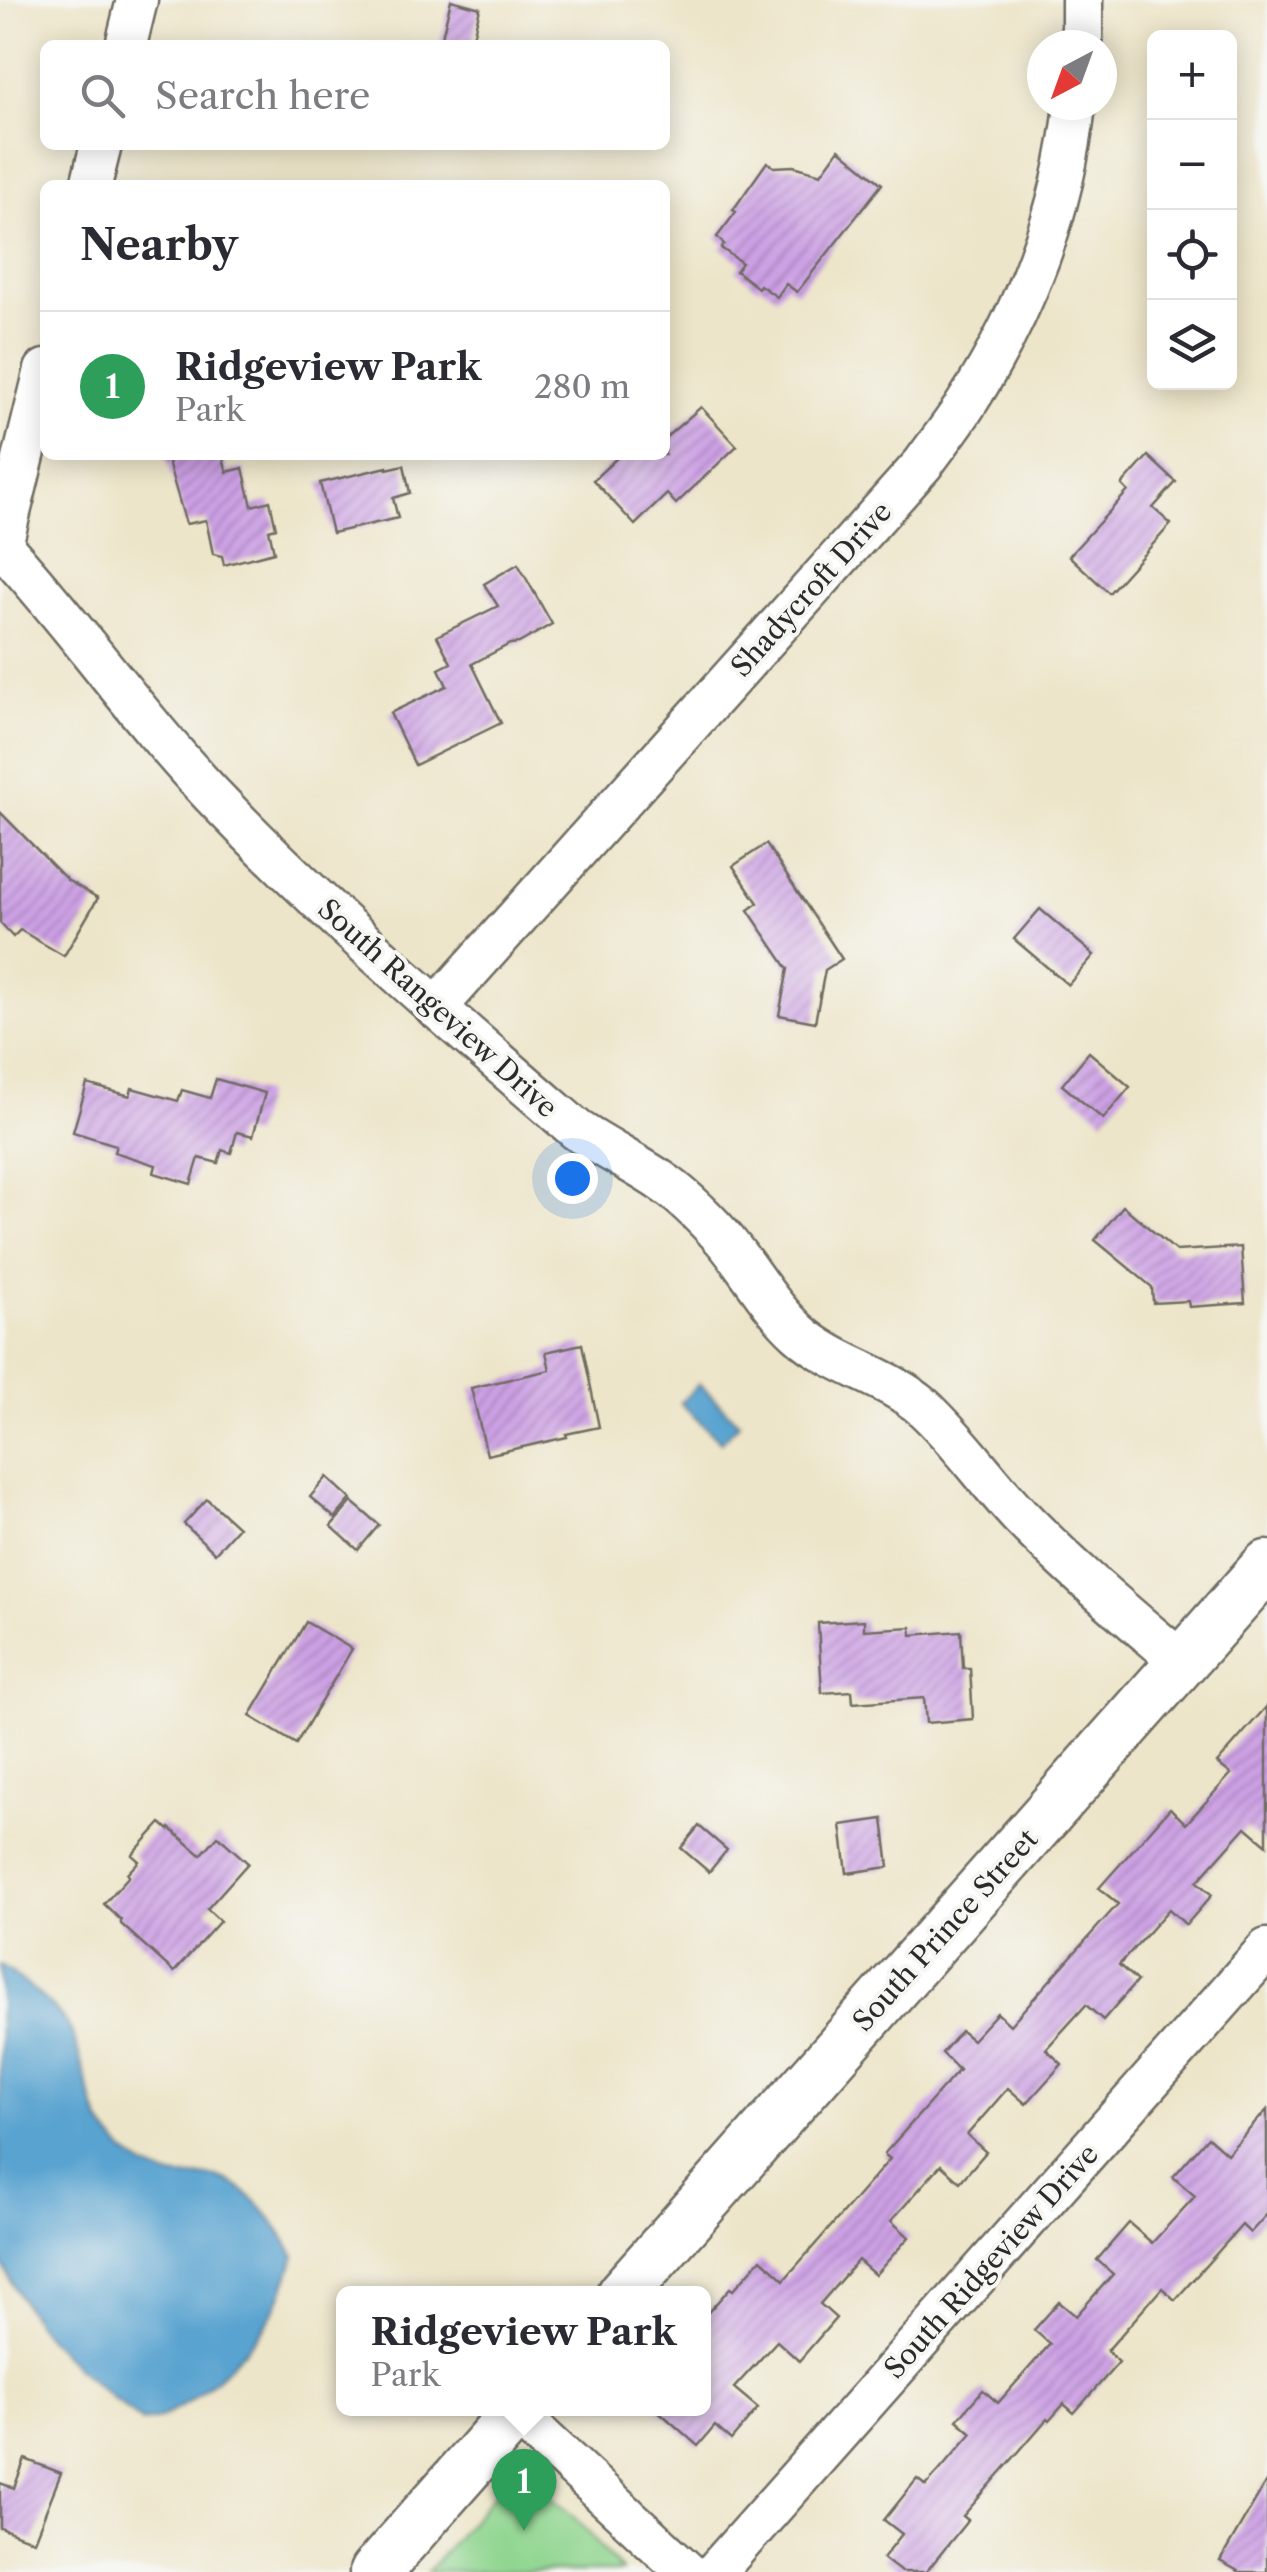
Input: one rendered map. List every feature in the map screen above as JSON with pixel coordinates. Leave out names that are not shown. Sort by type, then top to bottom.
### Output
[{"type":"street","points":[[127,40],[137,0]]},
{"type":"street","points":[[1082,0],[1082,30]]},
{"type":"street","name":"Shadycroft Drive","points":[[436,1008],[924,464],[968,402],[1011,326],[1040,257],[1065,172],[1073,120]]},
{"type":"street","points":[[92,180],[100,150]]},
{"type":"street","points":[[1,545],[40,390]]},
{"type":"street","name":"South Rangeview Drive","points":[[1,545],[121,692],[210,792],[308,892],[576,1130],[664,1182],[691,1206],[724,1239],[799,1333],[858,1370],[889,1383],[921,1406],[1062,1558],[1182,1664]]},
{"type":"street","name":"South Prince Street","points":[[629,2286],[1267,1566]]},
{"type":"street","name":"South Ridgeview Drive","points":[[715,2572],[1267,1949]]},
{"type":"street","points":[[375,2572],[514,2416]]},
{"type":"street","points":[[523,2416],[686,2572]]},
{"type":"green space","points":[[529,2484],[568,2512],[622,2572],[427,2572],[496,2492]]},
{"type":"water","points":[[699,1384],[739,1423],[721,1442],[680,1403]]},
{"type":"water","points":[[0,1965],[40,1996],[67,2025],[101,2121],[124,2151],[161,2174],[216,2177],[241,2189],[272,2220],[295,2256],[277,2306],[258,2334],[211,2383],[157,2419],[142,2422],[66,2357],[31,2316],[0,2260]]},
{"type":"building","points":[[451,0],[480,8],[472,40],[441,40]]},
{"type":"building","points":[[839,149],[882,184],[797,292],[786,284],[777,297],[760,285],[758,288],[736,271],[742,263],[721,248],[724,244],[717,237],[767,162],[774,167],[794,166],[821,174]]},
{"type":"building","points":[[701,407],[737,446],[676,504],[667,494],[635,525],[593,480],[615,460],[670,460],[670,434]]},
{"type":"building","points":[[1148,456],[1176,482],[1153,508],[1171,524],[1109,593],[1069,556],[1128,491],[1122,485]]},
{"type":"building","points":[[167,460],[223,460],[227,472],[243,468],[252,506],[270,501],[276,528],[269,530],[274,552],[224,565],[222,556],[213,554],[206,520],[186,524]]},
{"type":"building","points":[[404,465],[410,493],[393,498],[398,518],[332,533],[320,483]]},
{"type":"building","points":[[518,564],[552,624],[472,664],[501,723],[415,765],[390,713],[447,686],[439,669],[451,663],[437,636],[498,606],[484,584]]},
{"type":"building","points":[[0,812],[67,880],[98,898],[64,956],[20,930],[13,937],[0,923]]},
{"type":"building","points":[[766,844],[842,959],[825,970],[815,1022],[779,1015],[788,969],[748,910],[758,903],[733,866]]},
{"type":"building","points":[[1040,909],[1094,955],[1068,985],[1014,939]]},
{"type":"building","points":[[1089,1052],[1130,1087],[1103,1119],[1062,1085]]},
{"type":"building","points":[[216,1079],[265,1093],[253,1136],[237,1132],[231,1153],[222,1150],[218,1163],[199,1158],[191,1184],[154,1173],[156,1165],[114,1152],[116,1145],[73,1132],[87,1084],[130,1096],[132,1088],[178,1101],[182,1090],[210,1098]]},
{"type":"building","points":[[1123,1206],[1176,1251],[1241,1247],[1245,1303],[1189,1307],[1188,1301],[1153,1303],[1152,1287],[1095,1240]]},
{"type":"building","points":[[582,1344],[599,1427],[487,1455],[471,1388],[550,1370],[546,1352]]},
{"type":"building","points":[[327,1477],[351,1499],[335,1518],[310,1497]]},
{"type":"building","points":[[207,1499],[238,1527],[215,1553],[184,1524]]},
{"type":"building","points":[[352,1502],[379,1525],[358,1550],[331,1526]]},
{"type":"building","points":[[864,1620],[864,1630],[911,1627],[912,1635],[961,1631],[963,1668],[970,1668],[973,1719],[926,1723],[924,1698],[853,1703],[852,1691],[822,1693],[818,1623]]},
{"type":"building","points":[[306,1622],[352,1649],[296,1744],[250,1716]]},
{"type":"building","points":[[1267,1706],[1267,1845],[1246,1827],[1197,1882],[1212,1895],[1186,1925],[1169,1909],[1119,1965],[1137,1981],[1103,2020],[1086,2005],[1046,2049],[1062,2064],[1026,2104],[1008,2088],[967,2135],[986,2152],[960,2182],[941,2165],[891,2221],[909,2237],[875,2275],[858,2260],[820,2304],[836,2318],[799,2361],[777,2341],[734,2388],[758,2408],[731,2440],[715,2426],[698,2446],[664,2416],[711,2416],[711,2309],[761,2259],[784,2280],[890,2159],[884,2154],[959,2070],[942,2053],[961,2031],[972,2040],[997,2013],[1010,2025],[1118,1904],[1099,1888],[1170,1808],[1186,1824],[1231,1774],[1217,1763]]},
{"type":"building","points":[[883,1819],[889,1867],[847,1873],[841,1825]]},
{"type":"building","points":[[161,1823],[201,1855],[218,1836],[248,1863],[207,1909],[220,1921],[174,1972],[104,1904],[139,1861],[132,1855]]},
{"type":"building","points":[[699,1826],[727,1850],[709,1872],[681,1848]]},
{"type":"building","points":[[1267,2110],[1267,2214],[1250,2233],[1242,2225],[1175,2300],[1162,2288],[1107,2351],[1119,2362],[1074,2413],[1064,2404],[1047,2419],[963,2516],[968,2520],[926,2572],[901,2572],[883,2558],[902,2534],[884,2520],[917,2479],[926,2486],[972,2433],[957,2420],[983,2390],[998,2403],[1050,2344],[1034,2330],[1059,2302],[1076,2316],[1113,2274],[1097,2260],[1129,2223],[1152,2243],[1195,2196],[1173,2177],[1208,2137],[1227,2154]]},
{"type":"building","points":[[25,2459],[61,2473],[34,2541],[0,2528],[0,2483],[14,2488]]},
{"type":"building","points":[[1267,2480],[1267,2572],[1240,2572],[1220,2561]]},
{"type":"place","name":"Ridgeview Park","points":[[524,2531]]}]
